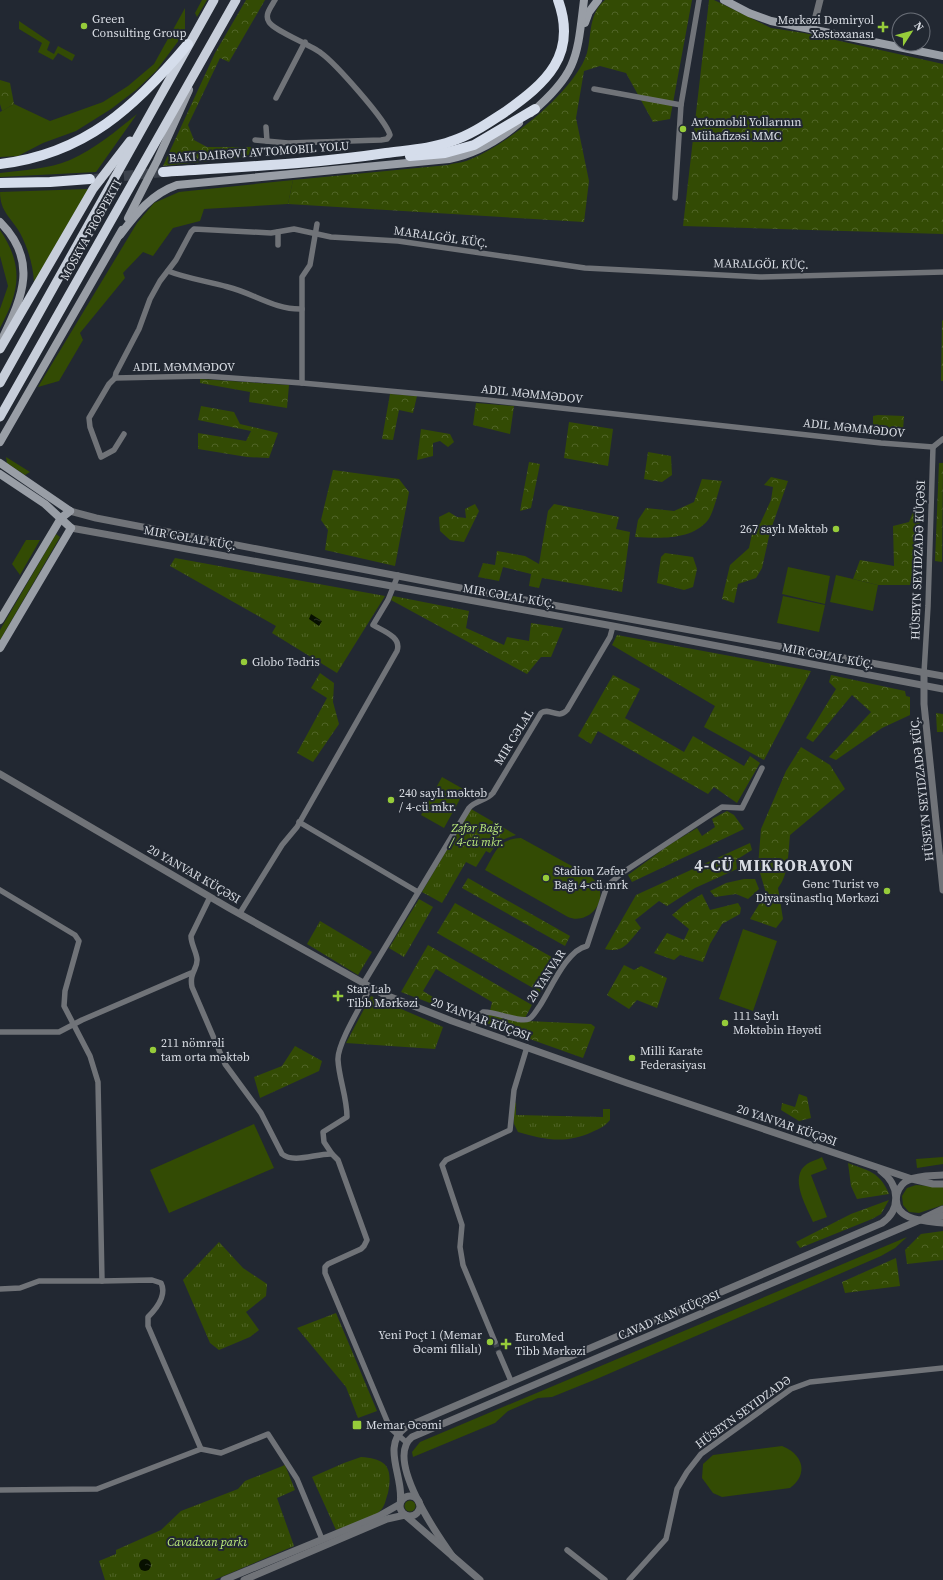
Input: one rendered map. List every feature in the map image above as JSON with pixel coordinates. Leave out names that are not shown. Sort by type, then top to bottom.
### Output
[{"type":"highway","name":"MOSKVA PROSPEKTI","points":[[0,383],[188,44],[214,0]]},
{"type":"highway","name":"MOSKVA PROSPEKTI","points":[[0,417],[236,0]]},
{"type":"highway","points":[[358,158],[452,142],[486,124],[536,89],[552,70],[562,45],[563,19],[558,0]]},
{"type":"highway","points":[[0,164],[39,158],[83,139],[106,125],[140,97],[188,44]]},
{"type":"highway","points":[[163,172],[433,154],[464,148],[493,135],[535,109]]},
{"type":"highway","points":[[0,349],[93,189],[147,120]]},
{"type":"highway","points":[[0,183],[50,182],[90,179]]},
{"type":"main road","points":[[580,41],[584,0]]},
{"type":"main road","points":[[120,235],[139,211],[152,199],[166,189],[178,186],[449,160],[462,157],[484,147],[500,138],[561,85],[569,72],[589,12],[598,0]]},
{"type":"main road","points":[[724,0],[760,17],[943,56]]},
{"type":"main road","points":[[0,442],[120,235],[160,154],[204,56]]},
{"type":"main road","points":[[0,222],[16,245],[24,269],[24,281],[18,306],[0,342]]},
{"type":"main road","points":[[0,463],[70,511]]},
{"type":"main road","points":[[0,474],[45,504],[70,528]]},
{"type":"main road","points":[[0,620],[61,518],[70,511]]},
{"type":"main road","points":[[0,648],[70,528],[70,511]]},
{"type":"main road","points":[[53,531],[60,530],[64,534],[64,539]]},
{"type":"street","points":[[255,140],[288,143],[366,141],[387,139],[389,137],[389,132],[376,114],[332,62],[305,42],[271,26],[267,16],[275,0]]},
{"type":"street","points":[[675,198],[681,105],[699,0]]},
{"type":"street","points":[[813,28],[820,0]]},
{"type":"street","points":[[276,98],[305,42]]},
{"type":"street","points":[[594,89],[681,105]]},
{"type":"street","points":[[266,127],[267,142]]},
{"type":"street","points":[[302,383],[302,277],[310,265],[317,224]]},
{"type":"street","name":"MARALGÖL KÜÇ.","points":[[124,434],[114,450],[101,457],[90,427],[89,418],[109,384],[115,378],[116,373],[139,329],[150,299],[194,229],[278,232],[294,229],[339,238],[398,241],[585,268],[760,277],[943,272]]},
{"type":"street","points":[[278,232],[278,245]]},
{"type":"street","points":[[168,271],[188,279],[238,290],[275,306],[302,309]]},
{"type":"street","name":"ADIL MƏMMƏDOV","points":[[115,378],[205,376],[302,383],[487,400],[881,443],[933,447]]},
{"type":"street","points":[[933,447],[943,439]]},
{"type":"street","name":"HÜSEYN SEYIDZADƏ KÜÇƏSI","points":[[924,673],[928,606],[933,447]]},
{"type":"street","name":"MIR CƏLAL KÜÇ.","points":[[70,511],[96,518],[181,535],[941,676]]},
{"type":"street","name":"MIR CƏLAL KÜÇ.","points":[[70,528],[613,626],[943,689]]},
{"type":"street","points":[[179,548],[181,535]]},
{"type":"street","points":[[240,914],[282,845],[299,822],[398,647],[398,643],[393,637],[373,625],[394,586],[398,575]]},
{"type":"street","name":"MIR CƏLAL","points":[[418,892],[469,808],[475,803],[490,796],[540,712],[548,711],[557,715],[562,714],[567,710],[610,637],[613,626]]},
{"type":"street","name":"HÜSEYN SEYIDZADƏ KÜÇ.","points":[[924,673],[923,686],[943,890]]},
{"type":"street","name":"20 YANVAR","points":[[472,1028],[475,1019],[484,1012],[524,1019],[532,1016],[550,991],[558,975],[575,951],[586,946],[607,886],[627,869],[722,807],[742,808],[762,768]]},
{"type":"street","name":"20 YANVAR KÜÇƏSI","points":[[0,774],[370,988],[412,1006],[472,1028],[876,1167],[912,1179],[933,1184],[943,1184]]},
{"type":"street","points":[[299,822],[418,892],[363,984]]},
{"type":"street","points":[[0,890],[75,935],[79,941],[65,991],[64,1006],[73,1026],[90,1056],[98,1082],[102,1281]]},
{"type":"street","points":[[210,896],[191,936],[197,958],[191,973],[192,987],[224,1064],[261,1113],[282,1154],[287,1158],[294,1159],[321,1154],[332,1154]]},
{"type":"street","points":[[0,1032],[59,1032],[191,973]]},
{"type":"street","points":[[244,1580],[387,1519],[405,1515],[412,1516],[418,1513],[419,1503],[404,1463],[404,1450],[406,1442],[390,1428],[325,1273],[325,1267],[328,1264],[361,1249],[367,1240],[338,1160],[324,1142],[323,1132],[347,1117],[346,1099],[338,1058],[340,1047],[370,988]]},
{"type":"street","points":[[495,1342],[463,1265],[460,1247],[462,1225],[442,1165],[446,1160],[510,1130],[514,1090],[527,1047]]},
{"type":"street","points":[[876,1167],[890,1179],[895,1188],[896,1199],[903,1214],[910,1218],[943,1223]]},
{"type":"street","points":[[912,1179],[943,1175]]},
{"type":"street","name":"CAVAD XAN KÜÇƏSI","points":[[397,1435],[410,1425],[511,1381],[876,1227],[891,1215],[901,1186],[912,1179]]},
{"type":"street","points":[[920,1220],[943,1209]]},
{"type":"street","name":"CAVAD XAN KÜÇƏSI","points":[[406,1442],[415,1435],[519,1390],[920,1220],[943,1216]]},
{"type":"street","points":[[0,1289],[20,1288],[39,1281],[152,1280],[161,1283],[162,1294],[157,1308],[148,1317],[148,1326],[202,1449]]},
{"type":"street","points":[[499,1353],[511,1381]]},
{"type":"street","name":"HÜSEYN SEYIDZADƏ","points":[[629,1580],[666,1539],[677,1489],[697,1459],[710,1446],[792,1389],[810,1382],[943,1368]]},
{"type":"street","points":[[0,1490],[97,1489],[202,1449],[221,1453],[268,1434],[297,1479],[322,1539]]},
{"type":"street","points":[[397,1435],[393,1448],[400,1487],[401,1511],[480,1580]]},
{"type":"street","points":[[224,1580],[379,1516],[400,1504],[404,1498],[410,1496],[416,1498],[436,1533],[453,1558]]},
{"type":"street","points":[[568,1550],[605,1580]]},
{"type":"green space","points":[[202,0],[207,0],[197,17],[195,13]]},
{"type":"green space","points":[[246,0],[265,0],[229,62],[220,58],[188,125],[194,140],[207,147],[254,147],[255,156],[163,166],[215,53]]},
{"type":"green space","points":[[605,0],[692,0],[670,119],[653,122],[626,73],[600,66],[584,71],[576,118],[589,181],[584,222],[288,204],[293,180],[448,165],[466,161],[499,144],[536,117],[553,101],[580,68],[589,46],[593,18]]},
{"type":"green space","points":[[709,0],[714,0],[771,28],[804,33],[943,64],[943,234],[683,226]]},
{"type":"green space","points":[[185,8],[185,32],[156,71],[136,90],[111,109],[76,131],[43,143],[18,156],[0,157],[0,112],[14,104],[50,121],[103,102],[128,86],[154,64]]},
{"type":"green space","points":[[19,21],[50,42],[47,50],[54,54],[58,46],[75,55],[72,61],[58,53],[53,60],[38,52],[42,43],[19,29]]},
{"type":"green space","points":[[0,80],[10,83],[14,104],[2,111],[0,104]]},
{"type":"green space","points":[[137,114],[96,172],[0,177],[0,173],[45,167],[62,163],[79,156],[97,145]]},
{"type":"green space","points":[[293,180],[288,204],[204,209],[200,221],[173,228],[153,256],[143,252],[123,273],[125,278],[80,333],[83,340],[59,381],[38,387],[137,223],[154,203],[179,192]]},
{"type":"green space","points":[[88,189],[34,282],[30,257],[17,227],[4,210],[0,199],[0,192]]},
{"type":"green space","points":[[0,230],[13,255],[16,267],[16,279],[12,302],[0,328],[0,309],[8,286],[0,256]]},
{"type":"green space","points":[[942,320],[943,381],[941,381]]},
{"type":"green space","points":[[200,379],[289,385],[287,408],[249,402],[250,392],[200,383]]},
{"type":"green space","points":[[390,394],[417,396],[413,413],[399,410],[393,440],[382,439]]},
{"type":"green space","points":[[476,403],[514,406],[510,434],[473,425]]},
{"type":"green space","points":[[201,406],[234,412],[240,424],[278,433],[269,458],[247,457],[198,449],[198,433],[246,441],[251,431],[198,420]]},
{"type":"green space","points":[[873,416],[904,416],[903,431],[873,431]]},
{"type":"green space","points":[[569,422],[613,429],[608,466],[564,458]]},
{"type":"green space","points":[[421,429],[450,434],[454,442],[448,447],[440,441],[433,443],[433,456],[417,460]]},
{"type":"green space","points":[[648,452],[671,456],[672,475],[662,482],[644,479]]},
{"type":"green space","points":[[6,457],[30,472],[25,475],[7,463]]},
{"type":"green space","points":[[529,462],[540,464],[531,508],[520,511]]},
{"type":"green space","points":[[939,463],[943,463],[942,562],[935,561]]},
{"type":"green space","points":[[333,470],[399,479],[409,492],[395,566],[325,550],[328,530],[321,520]]},
{"type":"green space","points":[[771,477],[788,481],[770,532],[762,568],[756,578],[738,584],[734,603],[722,599],[730,565],[749,548],[754,524],[760,524],[771,500],[773,487],[764,485]]},
{"type":"green space","points":[[702,479],[722,481],[710,516],[701,527],[693,532],[674,537],[635,537],[638,520],[646,508],[674,511],[694,502]]},
{"type":"green space","points":[[475,504],[479,511],[464,542],[450,540],[440,531],[439,517],[449,512],[457,517],[466,518],[465,509]]},
{"type":"green space","points":[[554,504],[619,517],[616,529],[630,532],[622,592],[542,578],[539,588],[529,586],[531,574],[503,567],[499,581],[478,577],[483,563],[495,565],[497,551],[525,556],[539,564],[548,511]]},
{"type":"green space","points":[[920,510],[919,559],[915,560],[910,585],[878,585],[853,579],[860,560],[894,566],[893,526],[909,522],[913,512]]},
{"type":"green space","points":[[56,534],[60,537],[0,640],[0,630]]},
{"type":"green space","points":[[26,540],[40,540],[20,575],[12,564]]},
{"type":"green space","points":[[665,553],[693,557],[697,569],[693,587],[684,590],[657,583],[661,557]]},
{"type":"green space","points":[[175,558],[385,596],[337,673],[272,633],[276,626],[170,566]]},
{"type":"green space","points":[[788,567],[830,576],[825,604],[782,594]]},
{"type":"green space","points":[[836,575],[878,585],[873,611],[830,602]]},
{"type":"green space","points":[[393,596],[469,611],[466,628],[504,645],[507,637],[529,641],[531,623],[563,628],[551,657],[541,657],[527,674],[391,600]]},
{"type":"green space","points":[[783,596],[825,605],[819,632],[777,623]]},
{"type":"green space","points":[[617,635],[811,671],[764,760],[704,727],[715,706],[612,645]]},
{"type":"green space","points":[[320,673],[334,683],[333,702],[339,724],[313,762],[297,753],[327,698],[311,688]]},
{"type":"green space","points":[[613,675],[640,689],[625,718],[684,752],[693,736],[744,766],[750,756],[760,763],[737,803],[714,787],[708,794],[598,731],[591,744],[578,736]]},
{"type":"green space","points":[[831,675],[905,691],[906,696],[910,697],[910,715],[882,728],[836,760],[829,757],[871,712],[852,695],[813,742],[806,738],[836,689],[829,682]]},
{"type":"green space","points":[[936,713],[943,714],[943,732],[937,732]]},
{"type":"green space","points":[[801,747],[830,765],[845,789],[790,835],[786,870],[782,882],[778,888],[783,919],[776,928],[750,919],[766,893],[758,866],[761,829],[786,771]]},
{"type":"green space","points":[[442,777],[465,790],[444,828],[421,815]]},
{"type":"green space","name":"Zəfər Bağı / 4-cü mkr.","points":[[471,809],[516,835],[499,841],[490,853],[486,851],[476,867],[466,862],[442,903],[422,892]]},
{"type":"green space","points":[[727,811],[734,815],[744,829],[632,882],[628,875],[669,845],[697,828],[702,836],[715,827],[712,819]]},
{"type":"green space","name":"Stadion Zəfər Bağı 4-cü mrk","points":[[521,838],[594,879],[600,891],[600,898],[599,904],[591,913],[586,917],[574,919],[568,917],[485,870],[502,844],[513,839]]},
{"type":"green space","points":[[750,843],[752,850],[736,860],[737,869],[695,888],[667,906],[659,901],[635,920],[641,928],[626,945],[617,950],[605,949],[636,895]]},
{"type":"green space","points":[[468,878],[570,936],[565,946],[462,888]]},
{"type":"green space","points":[[744,879],[755,879],[759,889],[748,899],[736,894],[715,897],[710,891],[726,883]]},
{"type":"green space","points":[[702,894],[710,910],[738,903],[741,908],[740,914],[722,924],[710,944],[703,962],[680,955],[674,960],[654,953],[667,933],[684,940],[689,929],[672,915],[685,904]]},
{"type":"green space","points":[[419,899],[433,907],[404,957],[389,948]]},
{"type":"green space","points":[[455,903],[557,960],[540,992],[437,933]]},
{"type":"green space","points":[[320,921],[372,952],[358,975],[307,944]]},
{"type":"green space","points":[[743,929],[777,941],[753,1011],[719,999]]},
{"type":"green space","points":[[428,945],[532,1005],[525,1018],[528,1021],[591,1024],[595,1027],[583,1058],[479,1021],[489,1015],[492,1002],[436,969],[423,991],[441,1002],[438,1006],[401,992]]},
{"type":"green space","points":[[624,965],[634,970],[641,966],[667,978],[657,1008],[637,1000],[629,1009],[607,995]]},
{"type":"green space","points":[[371,996],[443,1027],[435,1049],[346,1043]]},
{"type":"green space","points":[[295,1046],[322,1061],[319,1071],[260,1098],[254,1077],[282,1066]]},
{"type":"green space","points":[[799,1094],[807,1097],[811,1118],[799,1121],[781,1110],[782,1103],[795,1107]]},
{"type":"green space","points":[[512,1102],[516,1103],[516,1115],[603,1117],[603,1109],[610,1109],[610,1120],[597,1130],[582,1136],[555,1140],[546,1139],[518,1132],[514,1124]]},
{"type":"green space","points":[[254,1124],[274,1168],[169,1213],[150,1170]]},
{"type":"green space","points":[[822,1157],[827,1169],[811,1175],[827,1217],[813,1222],[803,1200],[799,1184],[799,1176],[807,1164]]},
{"type":"green space","points":[[943,1157],[943,1164],[917,1168],[916,1159]]},
{"type":"green space","points":[[848,1163],[873,1173],[882,1181],[889,1194],[857,1199],[851,1186]]},
{"type":"green space","points":[[916,1185],[943,1187],[943,1205],[919,1213],[909,1212],[903,1205],[902,1196],[907,1188]]},
{"type":"green space","points":[[889,1200],[881,1214],[872,1219],[800,1248],[796,1242],[851,1214]]},
{"type":"green space","points":[[943,1231],[943,1260],[907,1264],[905,1250],[921,1234]]},
{"type":"green space","points":[[907,1237],[895,1248],[881,1256],[599,1378],[552,1397],[538,1398],[508,1411],[495,1423],[413,1457],[412,1452],[420,1442]]},
{"type":"green space","points":[[219,1242],[243,1268],[267,1284],[266,1296],[246,1312],[259,1330],[250,1337],[219,1350],[210,1343],[183,1280]]},
{"type":"green space","points":[[896,1258],[900,1286],[845,1293],[842,1282]]},
{"type":"green space","points":[[336,1313],[377,1411],[358,1418],[346,1387],[297,1328]]},
{"type":"green space","points":[[782,1446],[795,1454],[801,1465],[800,1477],[790,1488],[722,1497],[713,1493],[702,1478],[703,1464],[713,1455]]},
{"type":"green space","points":[[361,1457],[382,1462],[389,1471],[390,1477],[388,1493],[384,1506],[377,1513],[360,1522],[336,1530],[312,1477]]},
{"type":"green space","name":"Cavadxan parkı","points":[[285,1465],[295,1490],[277,1498],[294,1546],[214,1580],[105,1580],[99,1561],[116,1554],[116,1550],[161,1530],[181,1511],[238,1489],[245,1481]]},
{"type":"green space","points":[[410,1500],[414,1502],[416,1506],[414,1510],[410,1512],[406,1510],[404,1506],[406,1502]]},
{"type":"water","points":[[311,614],[322,621],[319,626],[309,619]]},
{"type":"water","points":[[143,1559],[147,1559],[151,1565],[147,1571],[143,1571],[139,1567],[139,1563]]},
{"type":"tunnel","points":[[94,179],[163,172]]},
{"type":"tunnel","points":[[495,1342],[499,1353]]},
{"type":"place","name":"Green Consulting Group","points":[[84,26]]},
{"type":"place","name":"Mərkəzi Dəmiryol Xəstəxanası","points":[[883,27]]},
{"type":"place","name":"Avtomobil Yollarının Mühafizəsi MMC","points":[[683,129]]},
{"type":"place","name":"267 saylı Məktəb","points":[[836,529]]},
{"type":"place","name":"Globo Tədris","points":[[244,662]]},
{"type":"place","name":"240 saylı məktəb / 4-cü mkr.","points":[[391,800]]},
{"type":"place","name":"Stadion Zəfər Bağı 4-cü mrk","points":[[546,878]]},
{"type":"place","name":"Gənc Turist və Diyarşünastlıq Mərkəzi","points":[[887,891]]},
{"type":"place","name":"Star Lab Tibb Mәrkәzi","points":[[338,996]]},
{"type":"place","name":"111 Saylı Məktəbin Həyəti","points":[[725,1023]]},
{"type":"place","name":"211 nömrəli tam orta məktəb","points":[[153,1050]]},
{"type":"place","name":"Milli Karate Federasiyası","points":[[632,1058]]},
{"type":"place","name":"Yeni Poçt 1 (Memar Əcəmi filialı)","points":[[490,1342]]},
{"type":"place","name":"EuroMed Tibb Mərkəzi","points":[[506,1344]]},
{"type":"place","name":"Memar Əcəmi","points":[[357,1425]]},
{"type":"district","name":"4-CÜ MIKRORAYON","points":[[774,865]]}]
